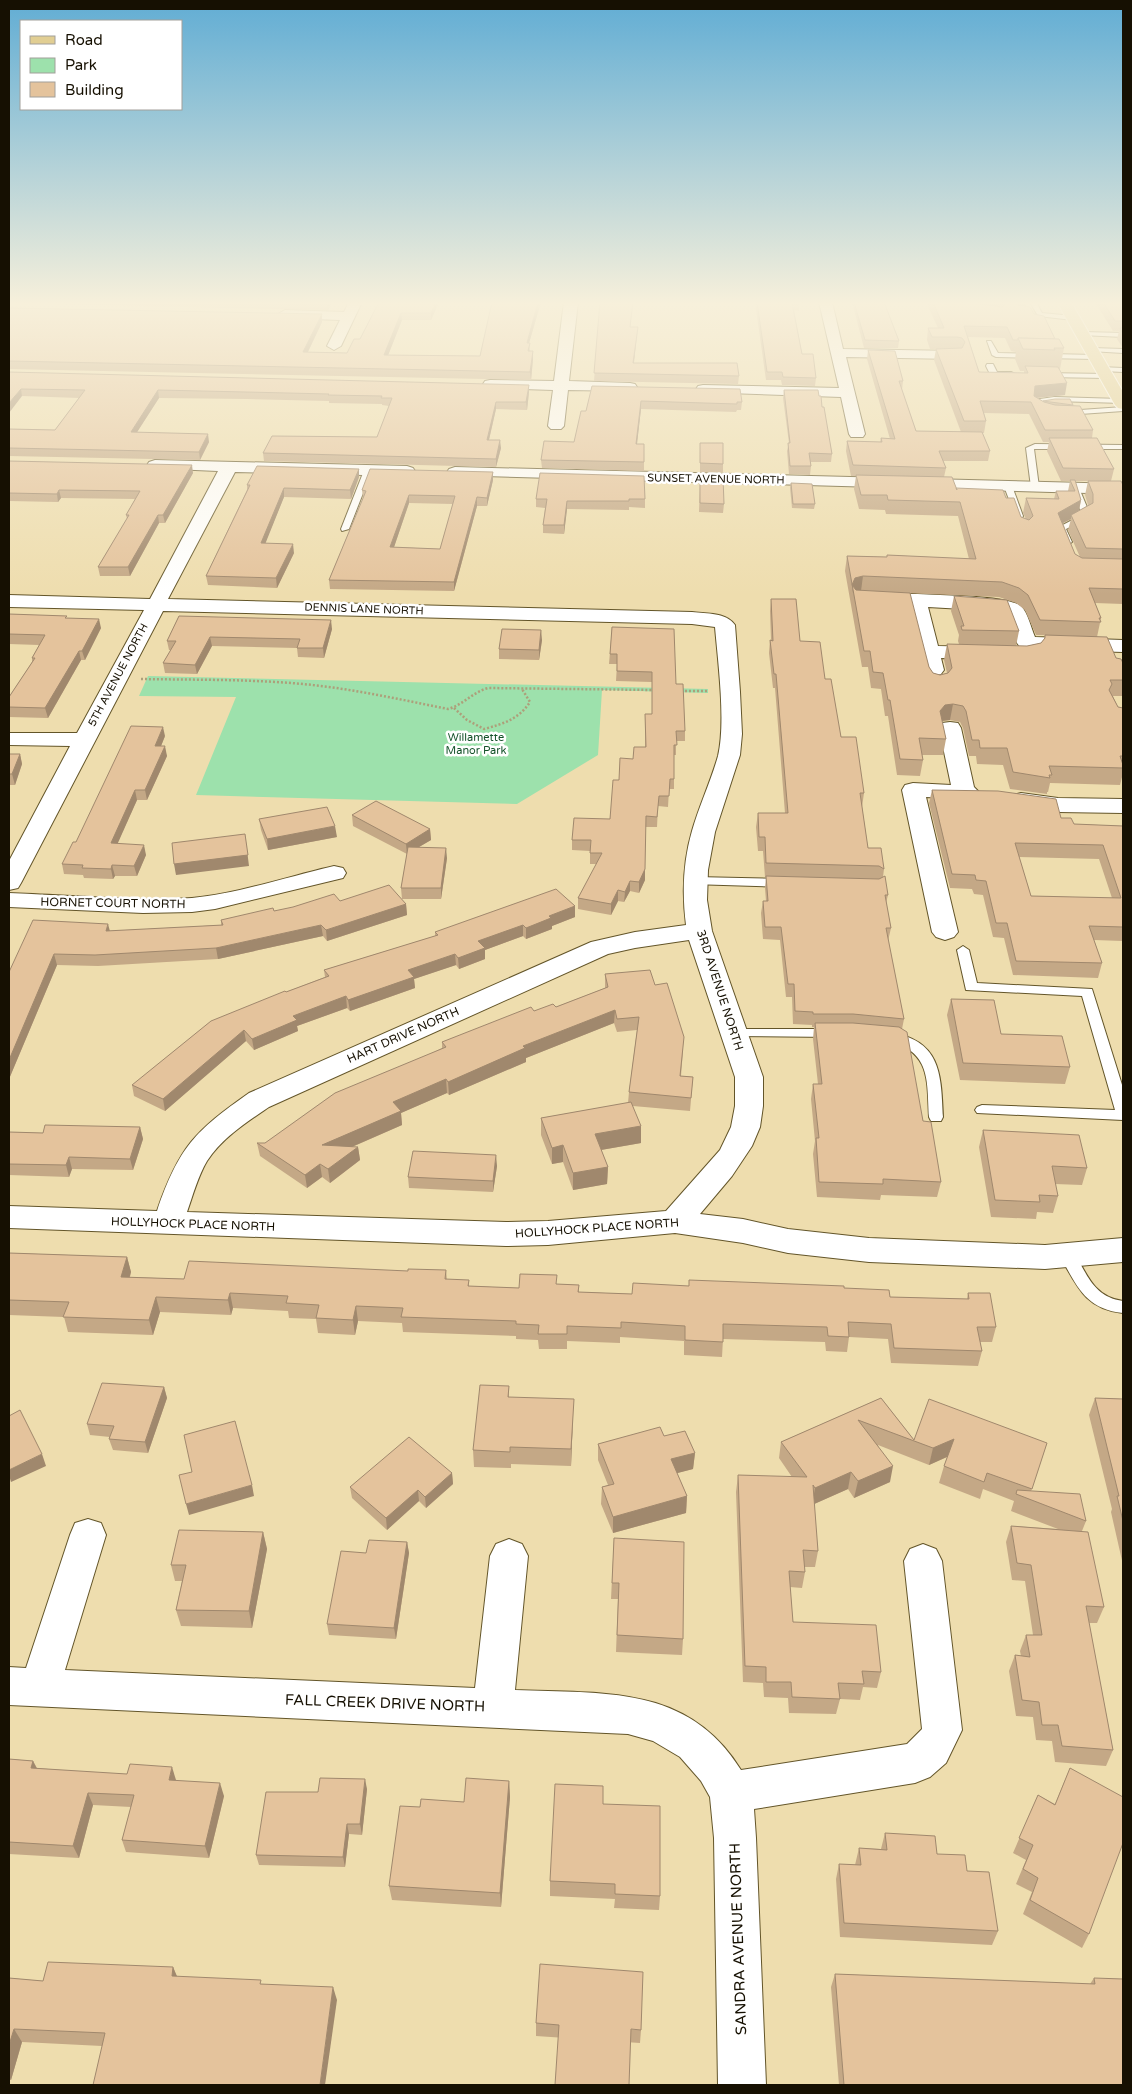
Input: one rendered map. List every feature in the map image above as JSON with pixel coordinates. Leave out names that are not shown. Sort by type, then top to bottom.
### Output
[{"type":"street","points":[[556,426],[559,400]]},
{"type":"street","points":[[848,400],[857,434]]},
{"type":"street","name":"SUNSET AVENUE NORTH","points":[[143,465],[1123,489]]},
{"type":"street","name":"5TH AVENUE NORTH","points":[[9,883],[229,467]]},
{"type":"street","points":[[861,599],[992,604],[1006,607],[1016,613],[1016,650]]},
{"type":"street","points":[[917,600],[938,683]]},
{"type":"street","name":"DENNIS LANE NORTH","points":[[9,601],[157,603],[682,618],[720,621]]},
{"type":"street","name":"3RD AVENUE NORTH","points":[[674,1222],[727,1160],[743,1133],[750,1102],[749,1077],[699,931],[694,900],[695,881],[703,832],[729,755],[731,734],[727,629],[720,621]]},
{"type":"street","points":[[930,652],[1123,646]]},
{"type":"street","points":[[950,728],[964,791]]},
{"type":"street","points":[[9,739],[83,740]]},
{"type":"street","points":[[945,932],[913,790],[964,791],[1058,805],[1123,806]]},
{"type":"street","name":"HORNET COURT NORTH","points":[[9,900],[143,906],[192,905],[215,902],[334,873]]},
{"type":"street","name":"HART DRIVE NORTH","points":[[168,1223],[191,1165],[204,1144],[230,1121],[259,1100],[546,970],[600,948],[635,940],[699,931]]},
{"type":"street","name":"HOLLYHOCK PLACE NORTH","points":[[9,1216],[506,1234],[548,1233],[674,1222],[743,1231],[788,1241],[869,1250],[972,1255],[1068,1256],[1123,1250]]},
{"type":"street","points":[[24,1687],[88,1534]]},
{"type":"street","points":[[493,1707],[509,1556]]},
{"type":"street","points":[[731,1792],[915,1763],[938,1743],[942,1730],[923,1561]]},
{"type":"street","name":"FALL CREEK DRIVE NORTH","points":[[24,1687],[493,1707],[628,1715],[662,1724],[694,1743],[716,1767],[731,1792]]},
{"type":"street","name":"SANDRA AVENUE NORTH","points":[[731,1792],[736,1848],[742,2085]]},
{"type":"lane","points":[[1050,400],[1036,402],[1038,408],[1049,412],[1078,413],[1123,405]]},
{"type":"lane","points":[[1062,400],[1123,405]]},
{"type":"lane","points":[[1035,487],[1030,448],[1035,446],[1123,447]]},
{"type":"lane","points":[[345,529],[368,470]]},
{"type":"lane","points":[[1008,486],[1021,522]]},
{"type":"lane","points":[[1072,552],[1061,528],[1084,517],[1085,512],[1075,488]]},
{"type":"lane","points":[[695,881],[801,884]]},
{"type":"lane","points":[[963,950],[971,987],[1087,992],[1123,1111]]},
{"type":"lane","points":[[734,1032],[851,1034]]},
{"type":"lane","points":[[880,1036],[900,1037],[915,1046],[924,1056],[934,1076],[936,1117]]},
{"type":"lane","points":[[982,1110],[1123,1115]]},
{"type":"lane","points":[[1068,1256],[1091,1294],[1102,1304],[1123,1308]]},
{"type":"path","points":[[116,679],[249,680],[292,683],[358,691],[436,708],[454,708],[462,705],[474,693],[482,689],[514,687],[521,689],[656,690]]},
{"type":"path","points":[[454,708],[467,720],[484,731],[509,722],[523,714],[530,702],[521,689]]},
{"type":"path","points":[[674,690],[730,692]]},
{"type":"green space","name":"Willamette Manor Park","points":[[148,676],[708,689],[708,693],[602,690],[598,755],[517,804],[196,795],[236,697],[139,696]]},
{"type":"building","points":[[78,400],[152,400],[131,432],[208,434],[199,452],[9,448],[9,429],[55,430]]},
{"type":"building","points":[[391,400],[526,400],[526,402],[496,402],[487,440],[500,440],[496,459],[263,453],[272,436],[377,437]]},
{"type":"building","points":[[589,400],[742,400],[742,402],[737,402],[737,404],[641,401],[636,444],[644,444],[644,462],[541,460],[544,441],[574,442],[581,411],[586,411]]},
{"type":"building","points":[[785,400],[821,400],[832,454],[809,453],[811,466],[790,466],[788,443],[790,443]]},
{"type":"building","points":[[883,400],[905,400],[916,431],[982,432],[990,451],[939,451],[946,468],[853,465],[847,441],[882,442],[881,438],[895,439]]},
{"type":"building","points":[[956,400],[1040,400],[1055,405],[1080,406],[1093,430],[1045,430],[1031,402],[980,401],[986,421],[964,421]]},
{"type":"building","points":[[1070,400],[1073,405],[1043,401]]},
{"type":"building","points":[[1049,438],[1097,438],[1114,469],[1063,468]]},
{"type":"building","points":[[700,443],[723,443],[723,464],[700,463]]},
{"type":"building","points":[[9,461],[192,465],[163,515],[158,515],[128,567],[98,567],[129,515],[126,515],[140,491],[59,490],[57,494],[9,493]]},
{"type":"building","points":[[257,466],[359,469],[350,490],[284,488],[261,543],[293,544],[276,578],[206,576],[250,485],[247,485]]},
{"type":"building","points":[[370,469],[493,472],[487,498],[477,497],[454,582],[329,580],[366,491],[362,490]],"holes":[[[409,495],[455,496],[440,549],[390,547]]]},
{"type":"building","points":[[540,473],[644,476],[645,499],[629,499],[629,501],[567,501],[564,525],[543,525],[547,499],[536,499]]},
{"type":"building","points":[[856,475],[952,477],[956,488],[1003,490],[1006,498],[1014,498],[1021,517],[1029,520],[1033,516],[1026,498],[1059,499],[1056,491],[1075,491],[1070,480],[1075,480],[1081,500],[1058,513],[1075,554],[1082,558],[1123,559],[1123,589],[1089,588],[1101,622],[1040,620],[1028,595],[1019,588],[1002,582],[863,576],[855,578],[852,585],[847,556],[887,557],[887,555],[976,559],[960,502],[888,500],[887,495],[861,495]]},
{"type":"building","points":[[700,477],[723,477],[724,504],[700,503]]},
{"type":"building","points":[[1088,481],[1121,481],[1123,485],[1123,549],[1086,548],[1071,515],[1093,503],[1093,494]]},
{"type":"building","points":[[791,483],[812,484],[815,504],[793,504]]},
{"type":"building","points":[[852,585],[856,590],[910,593],[929,667],[933,673],[940,675],[948,673],[952,668],[947,644],[1027,646],[1041,643],[1045,635],[1107,637],[1116,658],[1121,659],[1123,663],[1123,680],[1110,680],[1112,684],[1109,690],[1118,707],[1123,708],[1123,756],[1120,756],[1123,768],[1049,766],[1052,775],[1049,775],[1050,778],[1013,772],[1007,748],[980,748],[979,740],[972,740],[966,711],[963,706],[953,704],[945,705],[940,711],[946,739],[919,738],[923,760],[900,759],[890,700],[888,700],[883,673],[873,672],[870,651],[864,651]]},
{"type":"building","points":[[954,596],[1007,600],[1019,631],[962,630],[961,626],[964,626]]},
{"type":"building","points":[[771,599],[796,599],[800,641],[820,642],[825,679],[831,679],[841,737],[856,737],[864,793],[860,793],[868,848],[881,848],[884,869],[879,866],[766,863],[765,837],[759,837],[758,813],[788,813],[776,674],[774,674],[770,640],[773,641]]},
{"type":"building","points":[[9,614],[99,619],[82,651],[79,651],[45,708],[9,707],[9,697],[35,658],[32,658],[45,635],[9,634]]},
{"type":"building","points":[[179,616],[331,620],[323,648],[297,648],[300,639],[210,637],[195,665],[163,663],[176,641],[167,641]]},
{"type":"building","points":[[612,627],[674,629],[676,684],[683,684],[685,731],[676,731],[677,745],[674,745],[674,779],[670,779],[669,796],[659,796],[657,817],[646,816],[645,869],[639,882],[630,881],[625,892],[618,890],[611,904],[578,898],[602,853],[590,853],[591,840],[572,840],[574,818],[610,819],[613,780],[619,780],[620,758],[633,759],[634,747],[646,747],[645,714],[652,714],[652,672],[617,671],[617,654],[610,654]]},
{"type":"building","points":[[502,629],[541,630],[539,650],[499,649]]},
{"type":"building","points":[[131,726],[163,727],[155,746],[165,746],[145,790],[135,790],[111,843],[144,845],[134,866],[112,865],[111,869],[82,868],[83,865],[62,864],[73,842],[76,842]]},
{"type":"building","points":[[9,754],[20,754],[12,774],[9,774]]},
{"type":"building","points":[[932,790],[998,791],[1056,799],[1061,818],[1071,818],[1074,824],[1123,826],[1123,927],[1089,926],[1102,963],[1016,961],[1007,923],[996,923],[986,881],[976,880],[975,875],[952,874]],"holes":[[[1015,843],[1103,845],[1121,898],[1031,896]]]},
{"type":"building","points":[[376,801],[430,829],[406,844],[352,815]]},
{"type":"building","points":[[327,807],[335,826],[267,839],[259,819]]},
{"type":"building","points":[[245,834],[248,855],[174,864],[172,843]]},
{"type":"building","points":[[408,847],[446,848],[441,888],[401,888]]},
{"type":"building","points":[[766,876],[879,879],[885,876],[888,895],[885,895],[891,928],[886,928],[904,1019],[853,1014],[813,1014],[813,1012],[795,1011],[794,984],[788,984],[781,927],[765,927],[763,901],[768,901]]},
{"type":"building","points":[[389,885],[406,904],[326,930],[321,925],[216,948],[95,955],[54,954],[9,1060],[9,972],[33,920],[108,924],[106,931],[223,925],[221,920],[273,908],[274,911],[293,907],[334,894],[340,901]]},
{"type":"building","points":[[556,889],[575,906],[549,916],[551,918],[526,928],[523,925],[478,941],[485,948],[458,958],[455,954],[408,970],[414,977],[348,1000],[346,996],[293,1016],[297,1020],[252,1039],[244,1030],[163,1099],[132,1085],[211,1021],[285,991],[329,976],[324,970],[438,935],[435,932]]},
{"type":"building","points":[[650,970],[655,985],[667,983],[684,1037],[680,1076],[693,1077],[691,1098],[629,1092],[639,1017],[617,1019],[615,1010],[523,1046],[525,1048],[448,1082],[446,1079],[393,1102],[401,1111],[322,1145],[358,1147],[328,1169],[320,1164],[305,1175],[257,1143],[265,1143],[335,1093],[446,1047],[442,1042],[531,1007],[534,1011],[553,1004],[556,1007],[608,987],[605,974]]},
{"type":"building","points":[[951,999],[994,1000],[1001,1034],[1062,1036],[1070,1067],[963,1063]]},
{"type":"building","points":[[815,1023],[853,1023],[899,1027],[907,1032],[923,1121],[931,1122],[941,1182],[883,1179],[883,1184],[819,1182],[816,1138],[819,1138],[813,1084],[822,1084]]},
{"type":"building","points":[[631,1102],[641,1126],[595,1134],[608,1167],[573,1173],[563,1145],[552,1148],[541,1118]]},
{"type":"building","points":[[45,1125],[140,1127],[130,1159],[69,1157],[66,1165],[9,1164],[9,1132],[43,1133]]},
{"type":"building","points":[[983,1130],[1079,1135],[1087,1168],[1052,1166],[1058,1196],[1039,1195],[1040,1202],[995,1200]]},
{"type":"building","points":[[413,1151],[496,1155],[493,1181],[408,1177]]},
{"type":"building","points":[[9,1253],[127,1257],[121,1277],[184,1279],[189,1261],[408,1271],[408,1269],[446,1270],[445,1279],[469,1280],[468,1286],[519,1288],[520,1274],[557,1275],[556,1284],[579,1285],[578,1292],[632,1294],[633,1283],[689,1286],[689,1280],[844,1286],[844,1288],[889,1290],[890,1297],[969,1299],[968,1293],[990,1293],[996,1327],[977,1327],[982,1351],[894,1348],[891,1324],[848,1322],[849,1337],[828,1336],[827,1327],[723,1324],[723,1342],[685,1340],[685,1326],[621,1322],[621,1328],[567,1326],[567,1334],[538,1334],[539,1325],[516,1324],[516,1321],[401,1317],[403,1308],[356,1306],[353,1320],[316,1318],[319,1305],[286,1303],[288,1296],[230,1293],[228,1300],[156,1297],[149,1320],[63,1317],[69,1302],[9,1300]]},
{"type":"building","points":[[102,1383],[164,1387],[145,1442],[109,1439],[114,1426],[87,1424]]},
{"type":"building","points":[[480,1385],[509,1386],[508,1397],[574,1399],[571,1449],[510,1447],[510,1452],[473,1450]]},
{"type":"building","points":[[881,1398],[914,1440],[929,1399],[1047,1443],[1032,1489],[987,1473],[984,1482],[944,1466],[954,1439],[933,1448],[858,1420],[893,1466],[858,1481],[851,1472],[815,1488],[813,1485],[818,1551],[803,1550],[805,1572],[789,1571],[793,1622],[876,1625],[881,1672],[862,1671],[864,1684],[838,1683],[840,1699],[792,1697],[791,1682],[766,1682],[766,1667],[745,1666],[738,1475],[807,1477],[781,1442]]},
{"type":"building","points":[[1095,1398],[1123,1399],[1123,1521],[1117,1496],[1119,1496]]},
{"type":"building","points":[[20,1410],[42,1454],[9,1470],[9,1416]]},
{"type":"building","points":[[235,1421],[252,1485],[186,1504],[179,1475],[192,1472],[184,1435]]},
{"type":"building","points":[[660,1427],[664,1436],[685,1431],[695,1453],[671,1459],[687,1496],[613,1517],[602,1487],[614,1484],[598,1444]]},
{"type":"building","points":[[409,1437],[452,1473],[425,1497],[418,1490],[386,1518],[350,1487]]},
{"type":"building","points":[[1017,1490],[1080,1494],[1086,1521],[1016,1494]]},
{"type":"building","points":[[1011,1526],[1088,1532],[1104,1607],[1086,1606],[1113,1750],[1062,1746],[1058,1725],[1042,1725],[1039,1702],[1022,1700],[1015,1655],[1030,1657],[1026,1635],[1042,1635],[1031,1565],[1017,1563]]},
{"type":"building","points":[[179,1530],[263,1532],[249,1611],[176,1610],[186,1565],[171,1565]]},
{"type":"building","points":[[614,1538],[684,1542],[683,1639],[617,1635],[619,1583],[612,1583]]},
{"type":"building","points":[[369,1540],[407,1542],[394,1628],[327,1624],[341,1551],[366,1553]]},
{"type":"building","points":[[9,1759],[33,1761],[31,1768],[127,1774],[130,1764],[172,1767],[169,1780],[220,1783],[205,1846],[122,1840],[134,1795],[88,1793],[73,1846],[9,1842]]},
{"type":"building","points":[[1070,1768],[1123,1797],[1123,1843],[1089,1934],[1030,1900],[1038,1878],[1023,1869],[1033,1845],[1019,1838],[1038,1795],[1055,1805]]},
{"type":"building","points":[[320,1778],[365,1779],[360,1824],[347,1824],[343,1857],[256,1855],[266,1792],[318,1792]]},
{"type":"building","points":[[466,1778],[509,1781],[500,1893],[389,1886],[400,1806],[420,1807],[421,1799],[464,1802]]},
{"type":"building","points":[[555,1784],[603,1786],[603,1804],[660,1806],[660,1896],[615,1894],[615,1884],[550,1881]]},
{"type":"building","points":[[885,1833],[935,1836],[937,1854],[965,1855],[967,1871],[989,1872],[998,1931],[844,1923],[839,1864],[861,1865],[859,1848],[887,1850]]},
{"type":"building","points":[[48,1962],[173,1967],[172,1976],[261,1980],[260,1984],[333,1987],[320,2085],[93,2085],[105,2033],[14,2029],[9,2045],[9,1978],[43,1981]]},
{"type":"building","points":[[540,1964],[643,1972],[641,2030],[631,2029],[629,2085],[555,2085],[559,2025],[536,2023]]},
{"type":"building","points":[[835,1974],[1095,1984],[1094,1978],[1123,1979],[1123,2085],[844,2085]]}]
